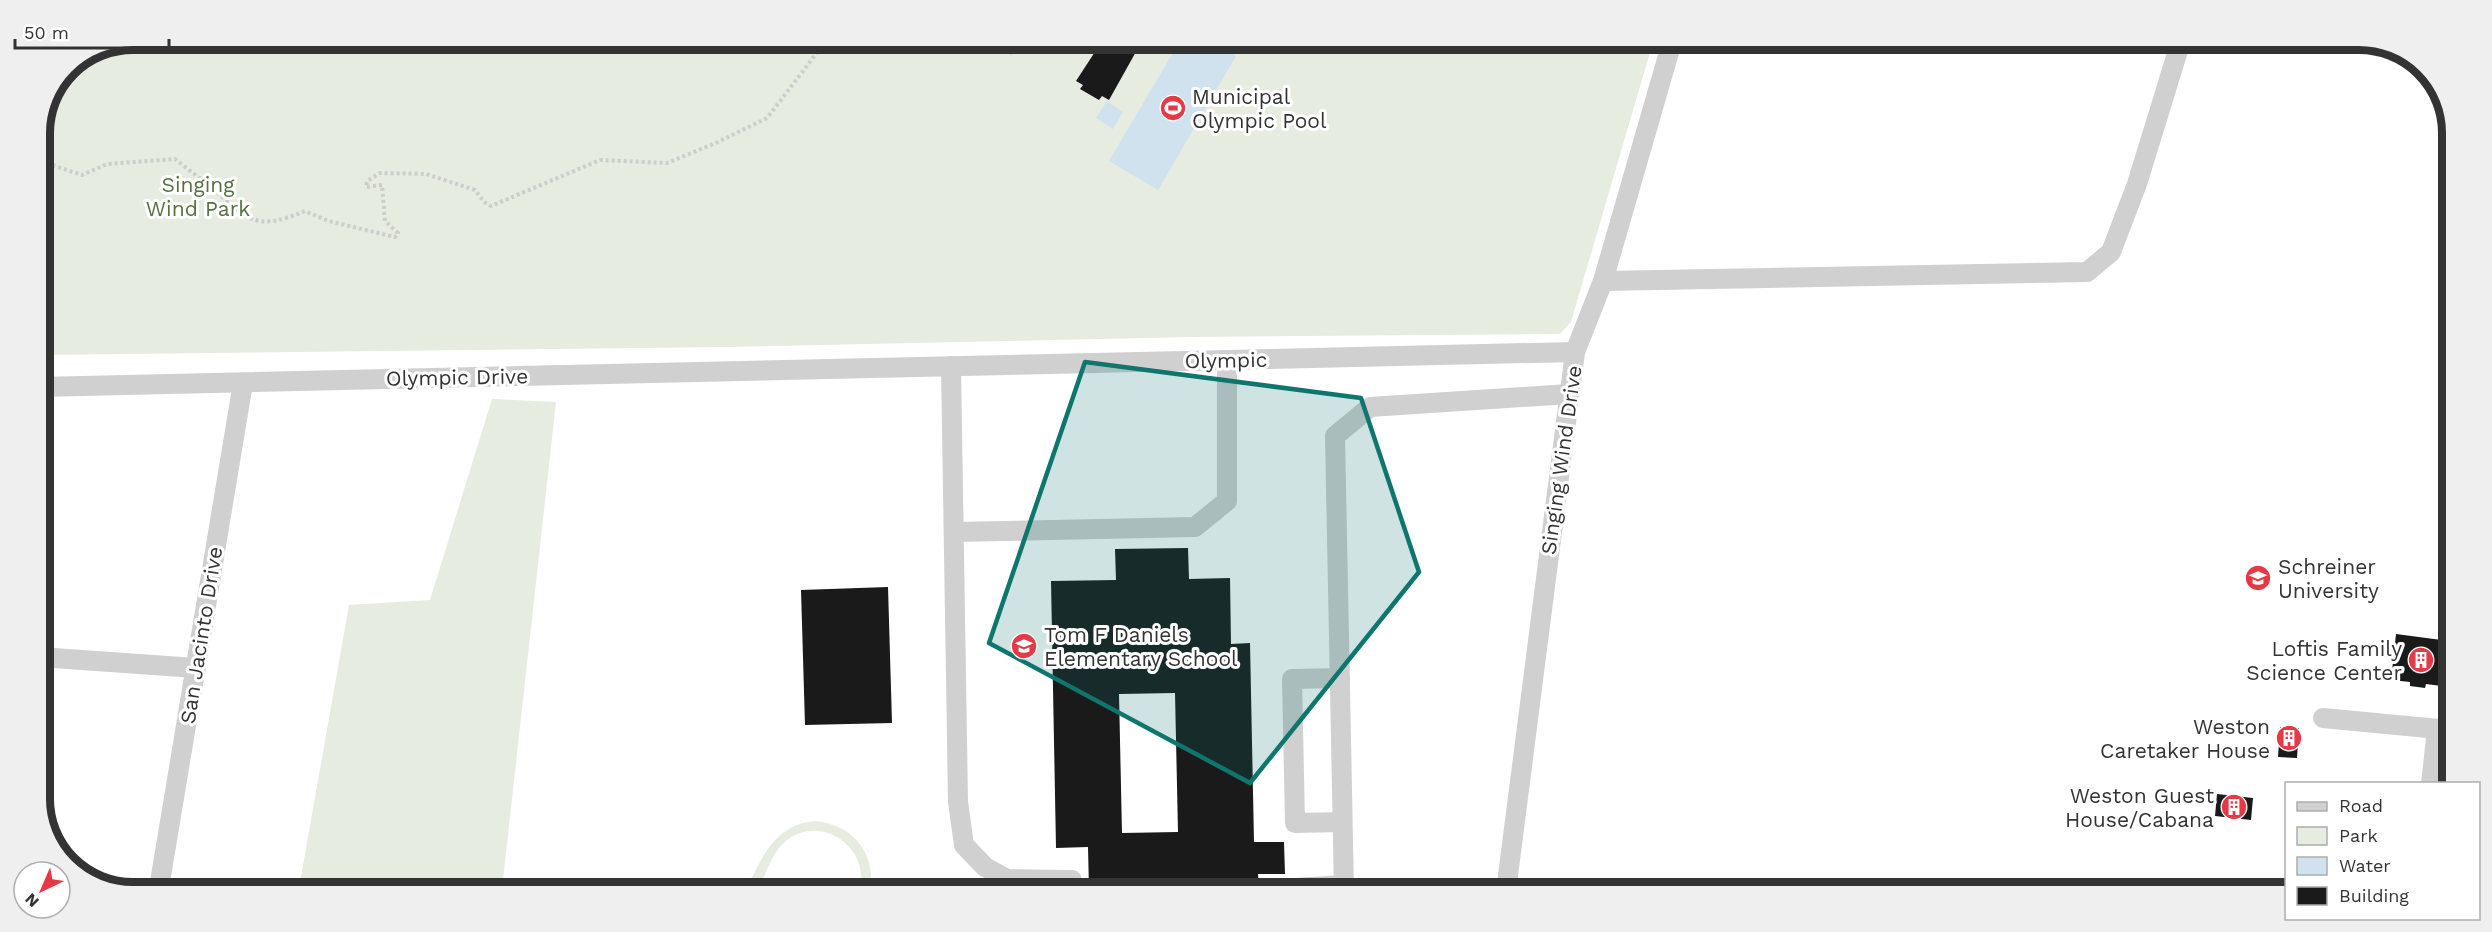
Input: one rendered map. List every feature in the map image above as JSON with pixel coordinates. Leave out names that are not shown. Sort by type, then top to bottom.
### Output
[{"type":"street","name":"Singing Wind Drive","points":[[1507,882],[1575,352],[1603,281],[1670,49]]},
{"type":"street","points":[[1603,281],[2087,272],[2111,252],[2137,184],[2178,49]]},
{"type":"street","name":"Olympic","points":[[876,368],[1575,352]]},
{"type":"street","points":[[954,531],[1195,527],[1227,501],[1227,360]]},
{"type":"street","points":[[951,366],[958,802],[964,845],[985,867],[1007,879],[1072,880]]},
{"type":"street","name":"Olympic Drive","points":[[49,387],[876,368]]},
{"type":"street","name":"San Jacinto Drive","points":[[160,882],[243,382]]},
{"type":"street","points":[[1344,882],[1335,436],[1370,407],[1569,394]]},
{"type":"street","points":[[50,658],[196,668]]},
{"type":"street","points":[[1340,678],[1292,679],[1294,823],[1342,822]]},
{"type":"street","points":[[2323,718],[2442,729]]},
{"type":"street","points":[[2431,782],[2442,734]]},
{"type":"path","points":[[49,161],[55,166],[82,175],[107,164],[175,159],[233,209],[258,222],[280,221],[305,211],[328,221],[366,232],[395,237],[398,233],[385,221],[382,185],[366,187],[367,181],[380,174],[426,174],[475,190],[491,206],[600,160],[667,163],[767,118],[819,49]]},
{"type":"path","points":[[1010,54],[1014,49]]},
{"type":"highlighted area","points":[[1085,362],[1361,398],[1419,572],[1250,783],[989,643]]},
{"type":"green space","name":"Singing Wind Park","points":[[133,49],[1651,49],[1571,322],[1560,334],[1192,337],[726,347],[49,355],[49,133],[56,101],[74,74],[87,64],[101,56]]},
{"type":"green space","points":[[492,399],[556,402],[503,882],[300,882],[349,605],[430,600]]},
{"type":"green space","points":[[814,821],[828,823],[850,834],[865,852],[871,882],[860,882],[858,860],[840,839],[827,833],[814,831],[800,833],[786,841],[773,857],[761,882],[750,882],[771,845],[788,829]]},
{"type":"water","name":"Municipal Olympic Pool","points":[[1175,49],[1225,49],[1236,56],[1158,190],[1109,161]]},
{"type":"water","points":[[1107,101],[1123,112],[1113,129],[1096,118]]},
{"type":"building","points":[[1097,49],[1138,49],[1109,100],[1102,96],[1099,100],[1080,89],[1083,85],[1076,81]]},
{"type":"building","points":[[1188,548],[1189,579],[1230,578],[1231,644],[1250,643],[1254,842],[1284,842],[1285,874],[1258,874],[1258,882],[1089,882],[1088,847],[1056,848],[1051,581],[1116,580],[1115,549]],"holes":[[[1175,693],[1178,832],[1122,833],[1119,694]]]},
{"type":"building","points":[[888,587],[892,723],[805,725],[801,590]]},
{"type":"building","name":"Loftis Family Science Center","points":[[2396,634],[2442,640],[2442,686],[2426,684],[2425,688],[2410,686],[2410,682],[2391,680]]},
{"type":"building","name":"Weston Caretaker House","points":[[2280,727],[2299,728],[2297,758],[2278,757]]},
{"type":"building","name":"Weston Guest House/Cabana","points":[[2217,794],[2253,798],[2251,820],[2215,816]]},
{"type":"place","name":"Municipal Olympic Pool","points":[[1173,108]]},
{"type":"place","name":"Schreiner University","points":[[2258,578]]},
{"type":"place","name":"Tom F Daniels Elementary School","points":[[1024,646]]},
{"type":"place","name":"Loftis Family Science Center","points":[[2421,660]]},
{"type":"place","name":"Weston Caretaker House","points":[[2289,738]]},
{"type":"place","name":"Weston Guest House/Cabana","points":[[2234,807]]}]
